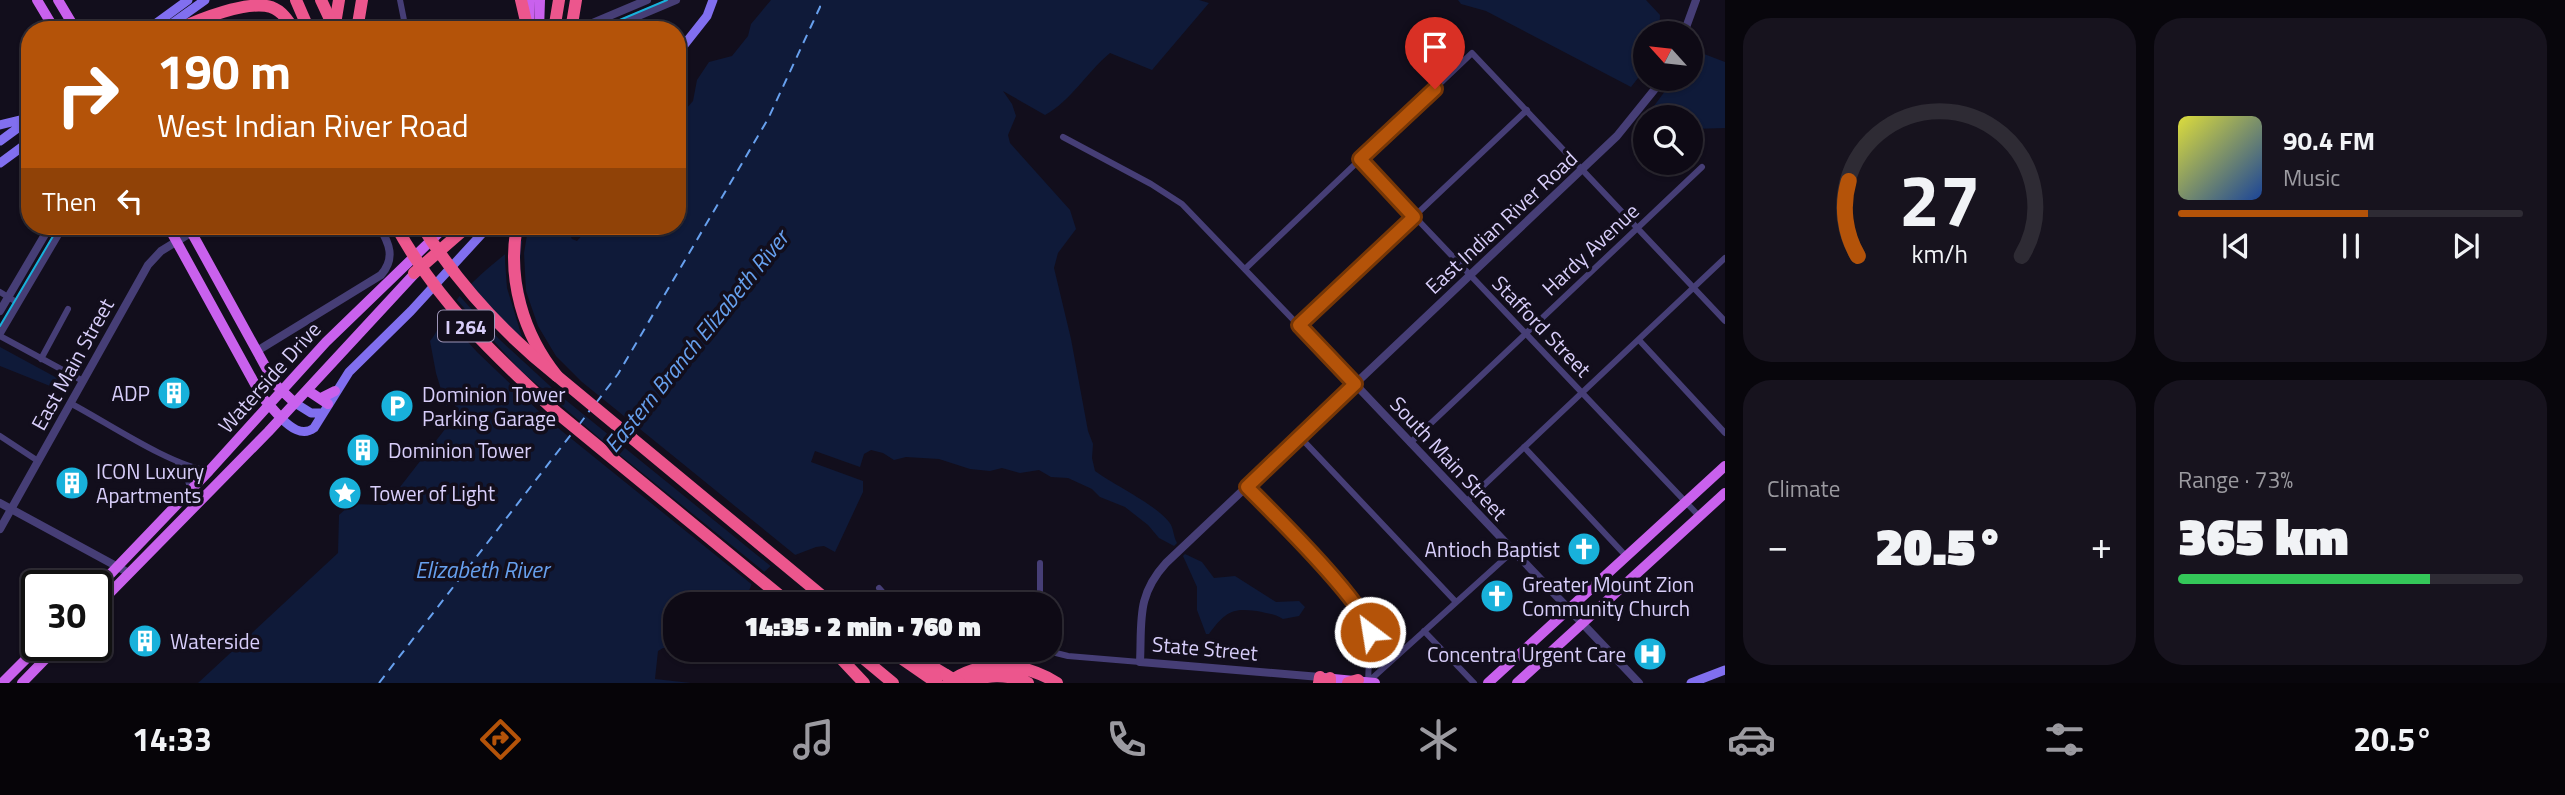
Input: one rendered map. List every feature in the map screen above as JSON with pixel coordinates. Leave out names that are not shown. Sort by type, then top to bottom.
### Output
[{"type":"highway","points":[[296,0],[305,21]]},
{"type":"highway","points":[[321,0],[331,21]]},
{"type":"highway","points":[[336,21],[339,0]]},
{"type":"highway","points":[[358,21],[362,0]]},
{"type":"highway","points":[[521,0],[526,21]]},
{"type":"highway","points":[[552,0],[552,21]]},
{"type":"highway","points":[[554,21],[559,0]]},
{"type":"highway","points":[[575,21],[576,0]]},
{"type":"highway","points":[[199,21],[257,4],[278,11],[286,21]]},
{"type":"highway","name":"I 264","points":[[401,235],[425,274],[450,307],[491,353],[555,411],[775,592]]},
{"type":"highway","points":[[428,235],[460,280],[496,323],[557,376]]},
{"type":"highway","points":[[414,273],[458,235]]},
{"type":"highway","name":"I 264","points":[[516,235],[514,270],[519,298],[536,346],[557,376],[818,592]]},
{"type":"highway","points":[[840,662],[853,683]]},
{"type":"highway","points":[[844,662],[864,683]]},
{"type":"highway","points":[[868,662],[893,683]]},
{"type":"highway","points":[[910,662],[942,681],[962,683],[1000,676],[1027,683]]},
{"type":"highway","points":[[919,662],[942,681]]},
{"type":"highway","points":[[942,681],[973,670],[1001,666],[1034,672],[1057,683]]},
{"type":"main road","points":[[37,0],[50,21]]},
{"type":"main road","points":[[58,0],[71,21]]},
{"type":"main road","points":[[159,21],[188,0]]},
{"type":"main road","points":[[176,21],[205,0]]},
{"type":"main road","points":[[529,21],[530,0]]},
{"type":"main road","points":[[539,21],[540,0]]},
{"type":"main road","points":[[686,43],[707,16],[713,0]]},
{"type":"main road","points":[[0,125],[21,120]]},
{"type":"main road","points":[[0,141],[21,125]]},
{"type":"main road","points":[[0,163],[21,148]]},
{"type":"main road","points":[[173,235],[269,405],[296,429],[308,431],[317,426],[324,405],[358,362],[411,311],[481,235]]},
{"type":"main road","points":[[193,235],[281,392],[311,413],[324,405]]},
{"type":"main road","name":"Waterside Drive","points":[[112,574],[334,333],[437,235]]},
{"type":"main road","name":"Waterside Drive","points":[[112,591],[281,418],[450,235]]},
{"type":"main road","points":[[212,306],[225,293]]},
{"type":"main road","points":[[226,331],[247,353],[257,351]]},
{"type":"main road","points":[[307,390],[324,405]]},
{"type":"main road","points":[[1488,683],[1725,466]]},
{"type":"main road","points":[[1517,683],[1725,492]]},
{"type":"main road","points":[[2,683],[24,661]]},
{"type":"main road","points":[[22,683],[43,661]]},
{"type":"main road","points":[[19,666],[22,683]]},
{"type":"main road","points":[[1691,683],[1725,670]]},
{"type":"main road","name":"State Street","points":[[1325,680],[1363,682]]},
{"type":"street","points":[[400,0],[405,21]]},
{"type":"street","points":[[596,21],[647,0]]},
{"type":"street","points":[[626,21],[676,0]]},
{"type":"street","points":[[1688,21],[1696,0]]},
{"type":"street","points":[[1245,269],[1472,53],[1725,321]]},
{"type":"street","name":"East Indian River Road","points":[[1140,662],[1145,593],[1153,578],[1617,136],[1653,91]]},
{"type":"street","points":[[1299,325],[1527,110]]},
{"type":"street","name":"South Main Street","points":[[1063,137],[1151,184],[1182,204],[1639,683]]},
{"type":"street","name":"Stafford Street","points":[[1360,159],[1699,516]]},
{"type":"street","name":"Hardy Avenue","points":[[1410,443],[1693,175]]},
{"type":"street","points":[[0,311],[4,294],[44,235]]},
{"type":"street","points":[[58,235],[0,335],[83,381]]},
{"type":"street","name":"East Main Street","points":[[0,529],[148,265],[182,235]]},
{"type":"street","points":[[257,351],[381,275],[387,267],[390,253],[384,235]]},
{"type":"street","points":[[1466,502],[1725,258]]},
{"type":"street","points":[[4,294],[18,303]]},
{"type":"street","points":[[41,359],[68,309]]},
{"type":"street","points":[[1639,340],[1725,433]]},
{"type":"street","points":[[71,402],[174,459],[209,471]]},
{"type":"street","points":[[0,436],[38,461]]},
{"type":"street","points":[[1300,437],[1456,602]]},
{"type":"street","points":[[1524,447],[1626,556]]},
{"type":"street","points":[[174,459],[184,469],[191,490]]},
{"type":"street","points":[[1247,487],[1315,558],[1367,621],[1370,632],[1363,682]]},
{"type":"street","points":[[0,503],[129,573]]},
{"type":"street","points":[[1363,682],[1513,551]]},
{"type":"street","points":[[1040,564],[1040,592]]},
{"type":"street","points":[[879,588],[882,592]]},
{"type":"street","points":[[1424,631],[1474,683]]},
{"type":"street","name":"State Street","points":[[1062,654],[1325,680]]},
{"type":"water","points":[[771,0],[1199,0],[1209,3],[1152,70],[1110,53],[1063,102],[1045,115],[1003,91],[1016,116],[1008,135],[1010,143],[1070,210],[1076,229],[1058,253],[1054,268],[1093,444],[1095,471],[1163,515],[1171,524],[1177,543],[1174,546],[1159,538],[1148,525],[1125,507],[1100,497],[1092,489],[1068,478],[1051,477],[1039,470],[1020,473],[1002,468],[990,471],[970,469],[939,459],[906,457],[894,460],[871,450],[864,454],[860,467],[815,451],[811,462],[863,481],[863,492],[835,552],[824,546],[816,547],[774,563],[752,583],[749,592],[663,592],[663,648],[658,651],[655,679],[691,683],[198,683],[338,553],[339,515],[351,504],[386,505],[456,415],[456,407],[452,402],[446,406],[430,341],[455,302],[474,281],[529,235],[570,235],[577,241],[582,235],[686,235],[686,109],[693,101],[697,80],[709,62],[732,56],[748,36],[751,24]]},
{"type":"water","points":[[1458,0],[1646,0],[1660,15],[1660,21],[1633,21],[1631,87],[1486,11],[1461,4]]},
{"type":"water","points":[[1703,54],[1725,62],[1725,128],[1703,129],[1703,105],[1655,105],[1665,91],[1703,91]]},
{"type":"water","points":[[0,347],[70,385],[65,392],[0,366]]},
{"type":"water","points":[[1185,554],[1202,562],[1214,578],[1235,576],[1276,602],[1299,601],[1305,607],[1299,616],[1283,619],[1262,612],[1231,612],[1206,634],[1197,610],[1197,587],[1183,556]]},
{"type":"pier","points":[[523,235],[527,235],[524,253],[526,291],[538,326],[556,356],[582,382],[799,558],[773,568],[562,397],[499,339],[458,294],[467,284],[520,339],[522,337],[507,288],[505,261],[505,250],[519,238],[518,270],[529,315],[520,260]]},
{"type":"pier","points":[[455,298],[520,370],[767,574],[755,587],[547,419],[477,352],[443,312]]},
{"type":"ferry route","points":[[596,403],[618,374],[768,119],[820,7],[820,0]]},
{"type":"ferry route","points":[[579,425],[590,410]]},
{"type":"ferry route","points":[[379,683],[573,432]]},
{"type":"tram line","points":[[617,21],[667,0]]},
{"type":"tram line","points":[[0,326],[54,235]]},
{"type":"place","name":"ADP","points":[[174,393]]},
{"type":"place","name":"Dominion Tower Parking Garage","points":[[397,406]]},
{"type":"place","name":"Dominion Tower","points":[[363,450]]},
{"type":"place","name":"ICON Luxury Apartments","points":[[72,483]]},
{"type":"place","name":"Tower of Light","points":[[345,493]]},
{"type":"place","name":"Antioch Baptist","points":[[1584,549]]},
{"type":"place","name":"Greater Mount Zion Community Church","points":[[1497,596]]},
{"type":"place","name":"Waterside","points":[[145,641]]},
{"type":"place","name":"Concentra Urgent Care","points":[[1650,654]]},
{"type":"route","points":[[1370,632],[1367,621],[1315,558],[1247,487],[1355,384],[1299,325],[1414,217],[1360,159],[1435,89]]},
{"type":"water label","name":"Eastern Branch Elizabeth River","points":[[696,341]]},
{"type":"water label","name":"Elizabeth River","points":[[482,569]]}]
